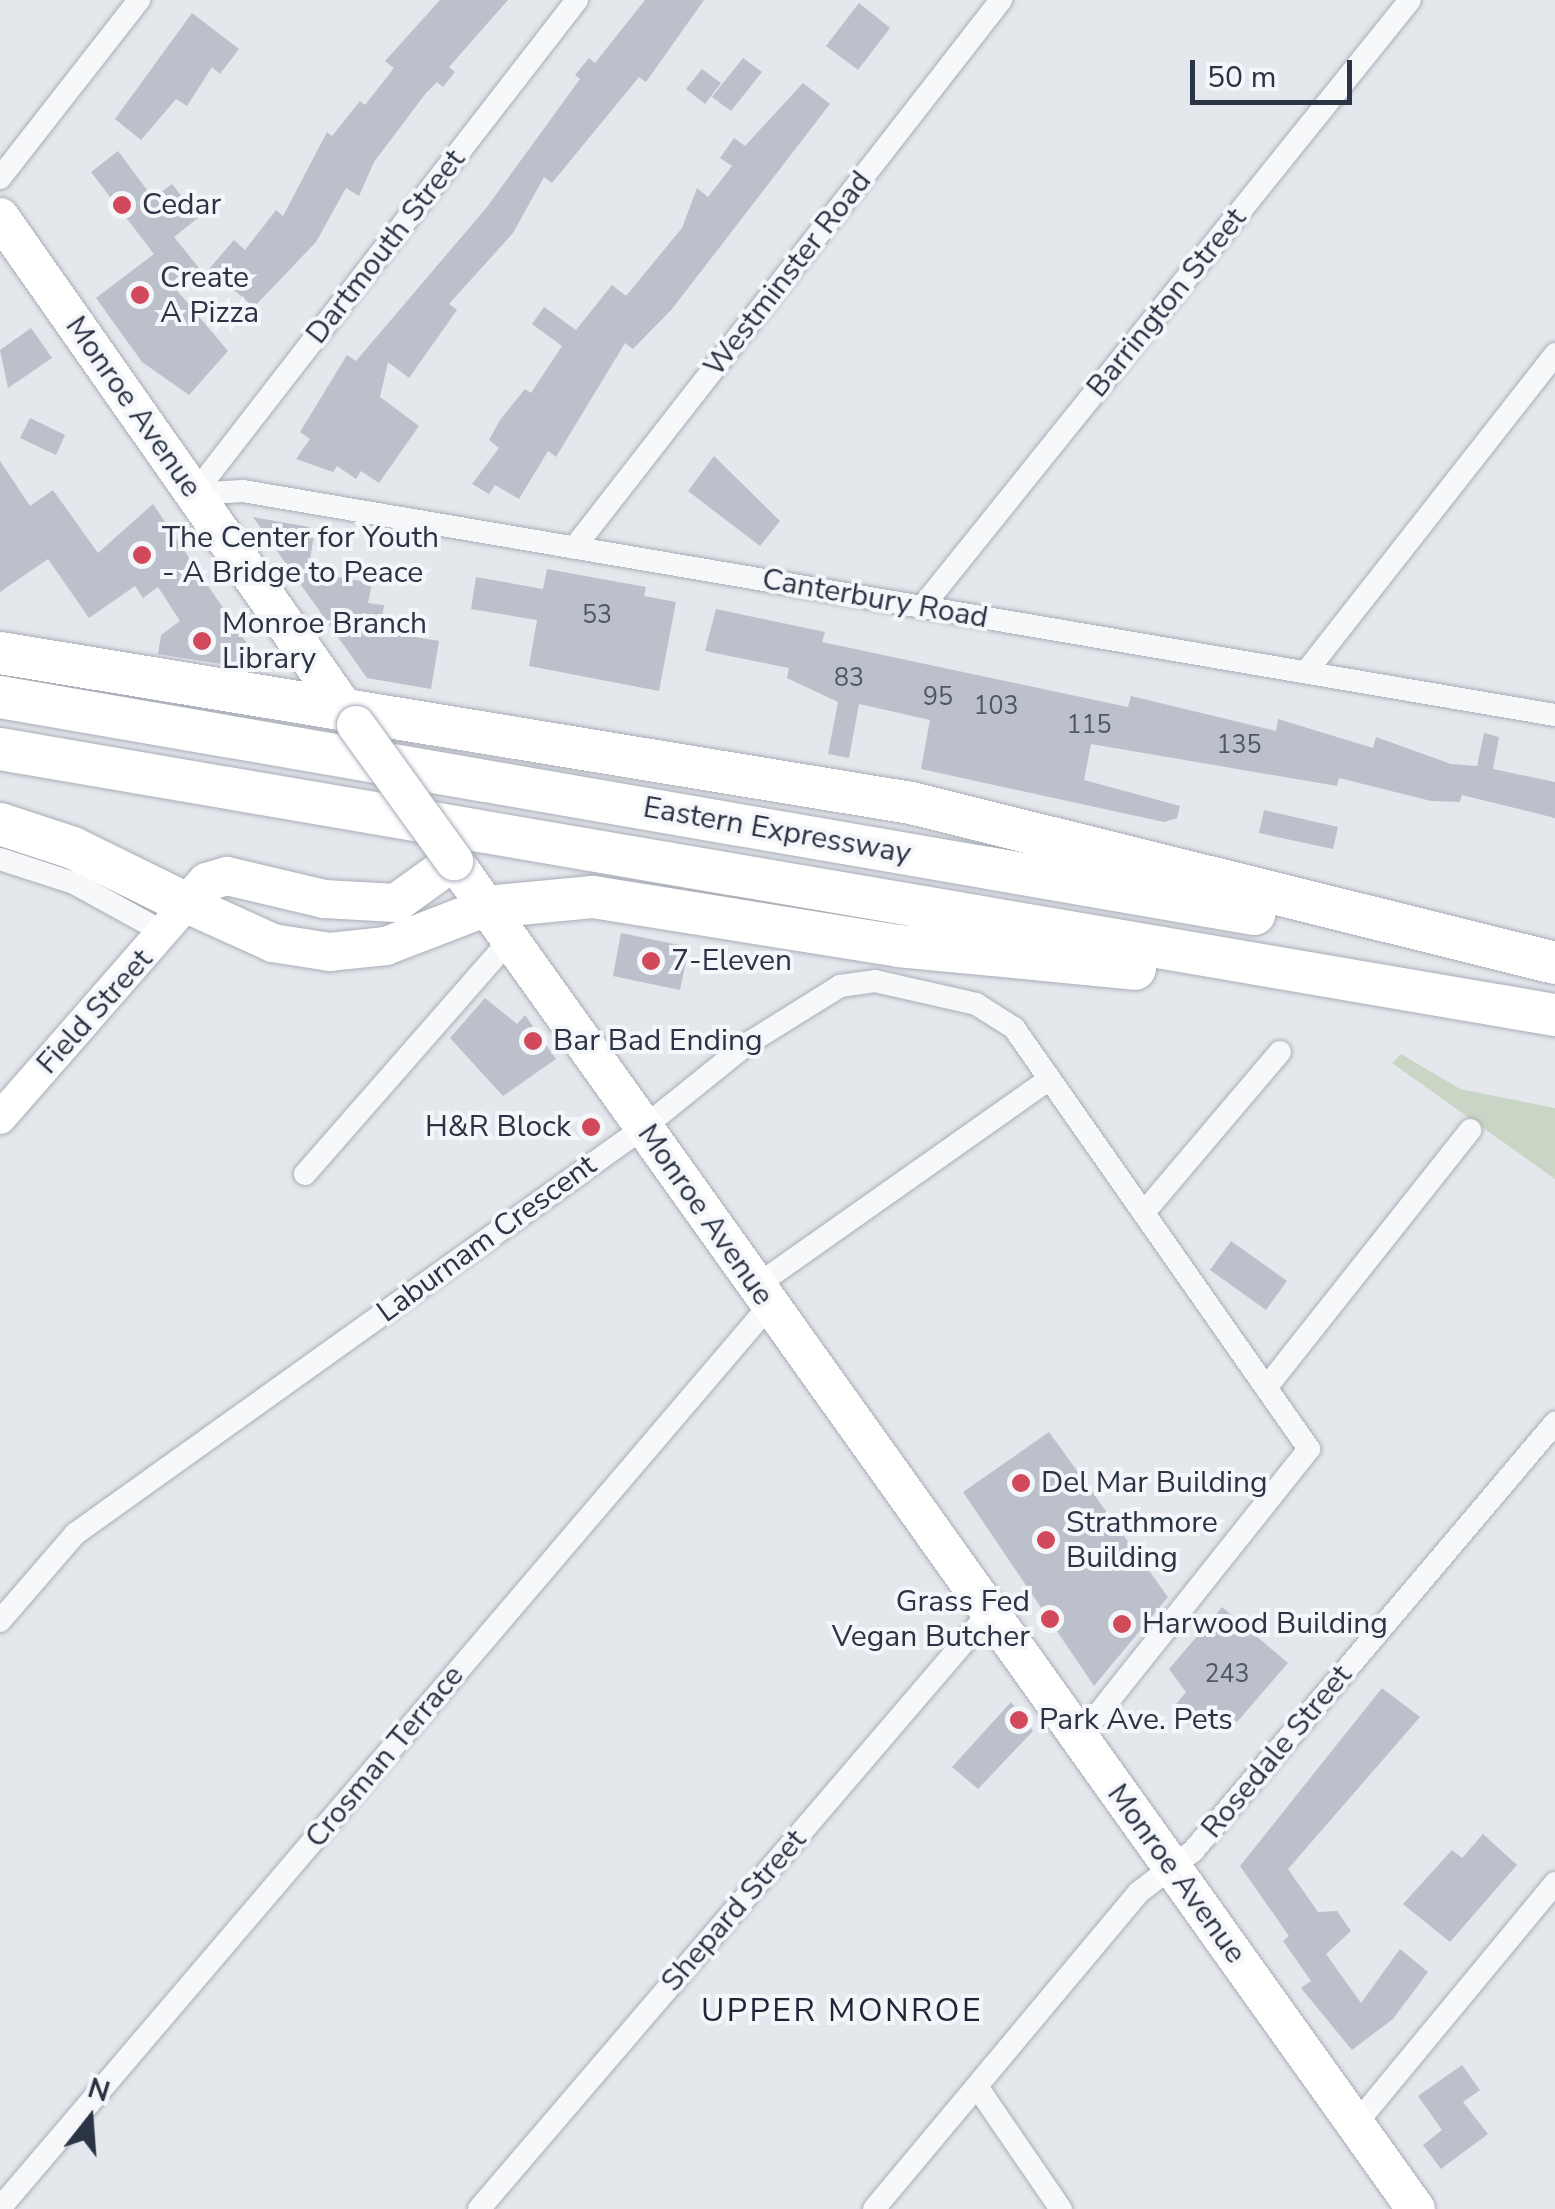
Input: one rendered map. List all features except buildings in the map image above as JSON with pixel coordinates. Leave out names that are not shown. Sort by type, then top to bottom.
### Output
[{"type":"highway","points":[[0,653],[348,715],[928,806],[1555,964]]},
{"type":"highway","name":"Eastern Expressway","points":[[0,698],[1555,964]]},
{"type":"highway","name":"Eastern Expressway","points":[[0,749],[1555,1016]]},
{"type":"highway","points":[[0,824],[73,848],[176,918]]},
{"type":"highway","points":[[499,924],[593,896],[941,952],[1448,997]]},
{"type":"main road","name":"Monroe Avenue","points":[[0,217],[348,715],[1416,2209]]},
{"type":"main road","points":[[454,861],[396,903],[324,900],[228,876],[208,882],[176,918],[273,943],[330,952],[386,946],[499,924]]},
{"type":"street","points":[[0,178],[139,0]]},
{"type":"street","name":"Dartmouth Street","points":[[194,494],[577,0]]},
{"type":"street","name":"Westminster Road","points":[[574,548],[1001,0]]},
{"type":"street","name":"Barrington Street","points":[[923,606],[1410,0]]},
{"type":"street","points":[[1306,672],[1555,354]]},
{"type":"street","name":"Canterbury Road","points":[[194,494],[243,491],[1555,715]]},
{"type":"street","points":[[0,859],[176,918]]},
{"type":"street","name":"Field Street","points":[[4,1109],[176,918]]},
{"type":"street","points":[[305,1174],[499,924]]},
{"type":"street","name":"Laburnam Crescent","points":[[0,1620],[75,1534],[643,1128],[728,1060],[857,981],[976,1004],[1014,1028],[1050,1078]]},
{"type":"street","points":[[1146,1210],[1280,1052]]},
{"type":"street","points":[[1050,1078],[1269,1384],[1307,1442],[1308,1457],[1078,1739]]},
{"type":"street","name":"Crosman Terrace","points":[[0,2208],[762,1296],[1050,1078]]},
{"type":"street","points":[[1269,1384],[1470,1130]]},
{"type":"street","name":"Rosedale Street","points":[[874,2209],[1139,1892],[1193,1851],[1555,1423]]},
{"type":"street","name":"Shepard Street","points":[[479,2209],[989,1613]]},
{"type":"street","points":[[1355,2124],[1555,1883]]},
{"type":"street","points":[[978,2088],[1061,2209]]},
{"type":"green space","points":[[1401,1054],[1460,1089],[1555,1108],[1555,1179],[1392,1063]]},
{"type":"place","name":"Cedar","points":[[122,205]]},
{"type":"place","name":"Create A Pizza","points":[[140,295]]},
{"type":"place","name":"The Center for Youth - A Bridge to Peace","points":[[142,555]]},
{"type":"place","name":"Monroe Branch Library","points":[[202,641]]},
{"type":"place","name":"7-Eleven","points":[[651,961]]},
{"type":"place","name":"Bar Bad Ending","points":[[533,1041]]},
{"type":"place","name":"H&R Block","points":[[591,1127]]},
{"type":"place","name":"Del Mar Building","points":[[1021,1483]]},
{"type":"place","name":"Strathmore Building","points":[[1046,1540]]},
{"type":"place","name":"Grass Fed Vegan Butcher","points":[[1050,1619]]},
{"type":"place","name":"Harwood Building","points":[[1122,1624]]},
{"type":"place","name":"Park Ave. Pets","points":[[1019,1720]]},
{"type":"district","name":"UPPER MONROE","points":[[842,2011]]}]
